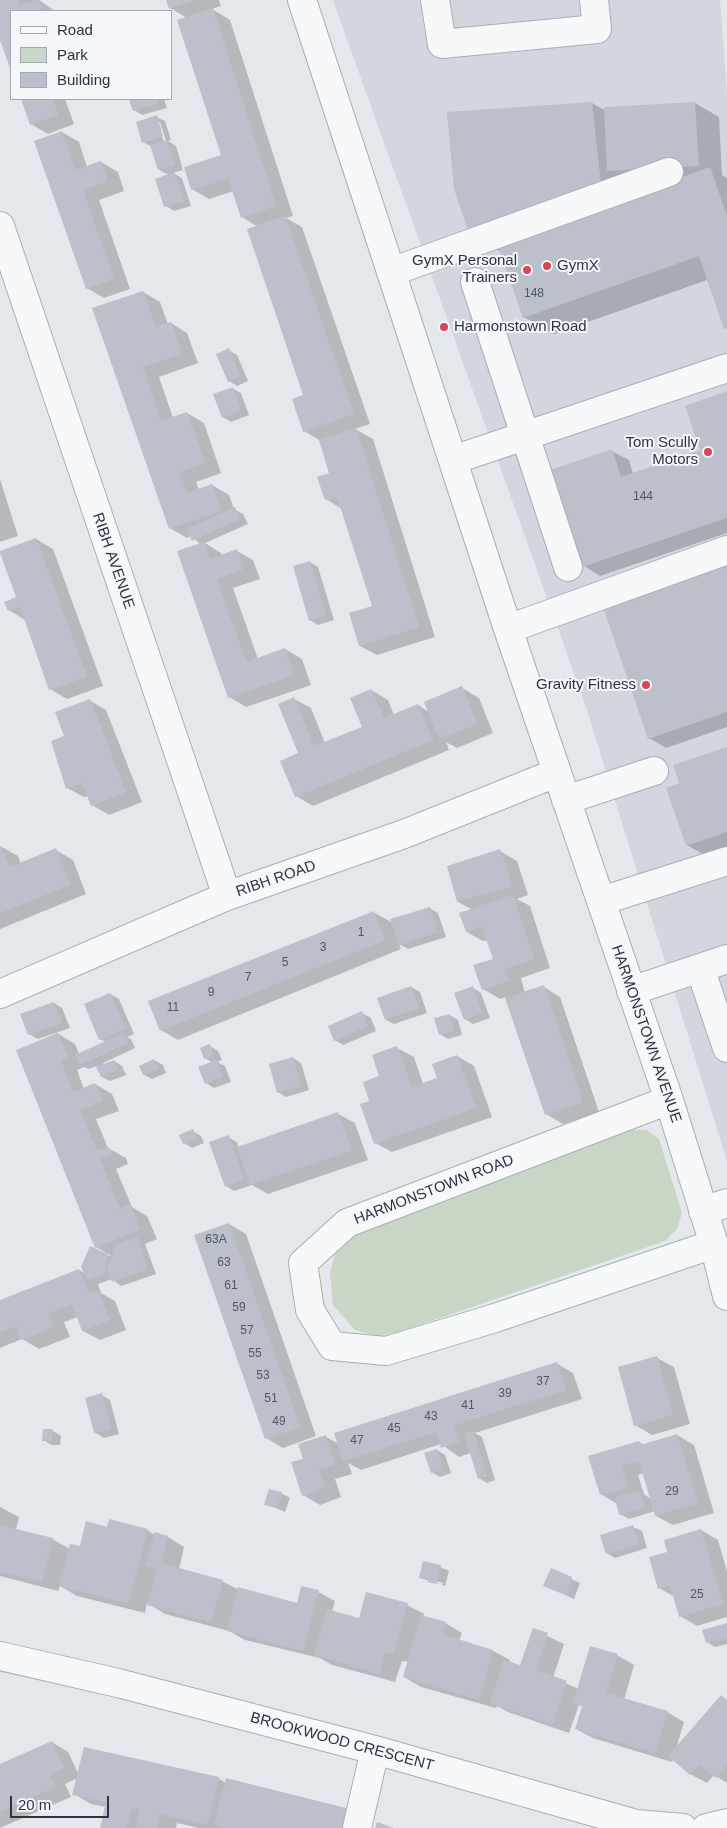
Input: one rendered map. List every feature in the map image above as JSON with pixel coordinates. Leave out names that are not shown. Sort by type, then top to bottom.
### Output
[{"type":"street","points":[[302,0],[556,773]]},
{"type":"street","points":[[435,0],[442,44],[597,29],[594,0]]},
{"type":"street","points":[[391,272],[669,172]]},
{"type":"street","name":"RIBH AVENUE","points":[[0,226],[227,896]]},
{"type":"street","points":[[475,282],[568,567]]},
{"type":"street","points":[[453,460],[525,434],[727,368]]},
{"type":"street","points":[[508,629],[727,550]]},
{"type":"street","points":[[566,800],[654,771]]},
{"type":"street","name":"RIBH ROAD","points":[[0,994],[227,896],[404,834],[556,773]]},
{"type":"street","name":"HARMONSTOWN AVENUE","points":[[556,773],[669,1100],[715,1207],[714,1244],[727,1296]]},
{"type":"street","points":[[601,901],[727,861]]},
{"type":"street","points":[[632,991],[727,959]]},
{"type":"street","points":[[700,968],[727,1048]]},
{"type":"street","name":"HARMONSTOWN ROAD","points":[[669,1100],[348,1223],[303,1263],[310,1310],[332,1346],[386,1351],[495,1318],[714,1244]]},
{"type":"street","name":"BROOKWOOD CRESCENT","points":[[0,1656],[118,1683],[376,1750],[636,1824],[684,1828]]},
{"type":"street","points":[[357,1828],[376,1750]]},
{"type":"street","points":[[706,1828],[727,1823]]},
{"type":"shaded area","points":[[333,0],[720,0],[727,94],[727,1161],[586,707]]},
{"type":"green space","points":[[627,1130],[646,1130],[659,1139],[682,1213],[677,1229],[665,1241],[399,1332],[378,1336],[355,1330],[333,1305],[330,1272],[338,1245],[368,1228]]},
{"type":"building","points":[[0,0],[18,0],[20,5],[38,0],[42,10],[10,10],[10,68],[0,40]]},
{"type":"building","points":[[166,0],[195,0],[169,9]]},
{"type":"building","points":[[213,8],[276,206],[241,218],[228,178],[191,190],[184,167],[221,155],[177,20]]},
{"type":"building","points":[[21,100],[53,100],[58,115],[30,125]]},
{"type":"building","points":[[129,100],[158,100],[159,103],[133,111]]},
{"type":"building","points":[[592,102],[601,184],[470,236],[454,189],[447,112]]},
{"type":"building","points":[[695,102],[699,166],[607,171],[604,107]]},
{"type":"building","points":[[157,115],[163,136],[142,143],[136,122]]},
{"type":"building","points":[[62,131],[75,170],[101,161],[108,181],[83,190],[114,279],[86,289],[34,141]]},
{"type":"building","points":[[167,140],[175,165],[158,170],[150,145]]},
{"type":"building","points":[[710,167],[727,215],[727,328],[724,329],[699,256],[523,318],[497,243]]},
{"type":"building","points":[[174,172],[184,201],[164,207],[155,179]]},
{"type":"building","points":[[285,216],[354,414],[303,432],[292,399],[303,395],[247,229]]},
{"type":"building","points":[[143,291],[156,327],[171,322],[182,354],[143,367],[161,421],[187,412],[205,463],[179,472],[187,493],[212,484],[221,511],[169,529],[92,308]]},
{"type":"building","points":[[229,348],[241,376],[228,382],[216,354]]},
{"type":"building","points":[[233,387],[241,411],[222,418],[213,394]]},
{"type":"building","points":[[727,391],[727,518],[582,567],[550,470],[612,449],[621,477],[700,450],[685,406]]},
{"type":"building","points":[[356,428],[419,627],[359,646],[349,613],[372,606],[337,497],[325,500],[317,477],[329,473],[319,440]]},
{"type":"building","points":[[235,507],[240,519],[192,541],[187,529]]},
{"type":"building","points":[[36,538],[87,677],[49,690],[20,607],[8,611],[4,602],[16,597],[0,551]]},
{"type":"building","points":[[204,542],[210,559],[237,549],[243,569],[217,579],[246,662],[285,648],[294,675],[228,698],[177,551]]},
{"type":"building","points":[[310,561],[326,616],[309,621],[293,566]]},
{"type":"building","points":[[727,565],[727,712],[648,739],[603,607]]},
{"type":"building","points":[[462,686],[477,724],[439,739],[424,702]]},
{"type":"building","points":[[371,689],[384,718],[418,704],[433,740],[295,797],[280,761],[298,753],[278,704],[294,697],[314,746],[362,727],[350,698]]},
{"type":"building","points":[[90,699],[126,792],[91,806],[82,783],[66,789],[51,741],[64,736],[55,712]]},
{"type":"building","points":[[727,747],[727,832],[686,846],[666,788],[679,783],[673,765]]},
{"type":"building","points":[[0,845],[10,867],[56,848],[70,885],[0,913]]},
{"type":"building","points":[[500,849],[512,886],[457,902],[447,866]]},
{"type":"building","points":[[513,895],[534,959],[504,969],[509,981],[482,990],[473,965],[493,959],[482,927],[466,932],[459,913]]},
{"type":"building","points":[[430,907],[438,932],[399,945],[390,919]]},
{"type":"building","points":[[374,911],[385,940],[160,1031],[148,1001]]},
{"type":"building","points":[[544,985],[583,1102],[545,1115],[505,998]]},
{"type":"building","points":[[411,986],[419,1008],[385,1020],[377,998]]},
{"type":"building","points":[[473,986],[482,1013],[464,1020],[454,993]]},
{"type":"building","points":[[110,993],[126,1029],[99,1040],[84,1004]]},
{"type":"building","points":[[54,1002],[62,1023],[28,1035],[20,1014]]},
{"type":"building","points":[[362,1011],[368,1026],[334,1041],[328,1026]]},
{"type":"building","points":[[450,1014],[454,1030],[439,1035],[434,1018]]},
{"type":"building","points":[[58,1033],[68,1057],[61,1061],[73,1092],[95,1083],[103,1101],[80,1110],[97,1151],[109,1147],[112,1155],[100,1159],[120,1209],[130,1204],[140,1229],[95,1248],[16,1050]]},
{"type":"building","points":[[123,1033],[128,1043],[79,1065],[75,1055]]},
{"type":"building","points":[[210,1044],[214,1055],[204,1059],[200,1048]]},
{"type":"building","points":[[397,1046],[412,1087],[437,1078],[432,1064],[457,1055],[476,1108],[374,1144],[360,1104],[369,1101],[363,1082],[379,1076],[372,1055]]},
{"type":"building","points":[[293,1057],[301,1086],[277,1093],[269,1064]]},
{"type":"building","points":[[154,1059],[159,1069],[143,1075],[139,1066]]},
{"type":"building","points":[[114,1060],[119,1070],[101,1077],[96,1067]]},
{"type":"building","points":[[216,1060],[223,1077],[205,1084],[198,1067]]},
{"type":"building","points":[[338,1112],[352,1151],[250,1185],[237,1147]]},
{"type":"building","points":[[193,1129],[197,1139],[183,1144],[179,1135]]},
{"type":"building","points":[[229,1135],[244,1180],[225,1187],[209,1142]]},
{"type":"building","points":[[229,1223],[300,1427],[265,1439],[194,1235]]},
{"type":"building","points":[[137,1237],[148,1269],[112,1282],[107,1269],[115,1245]]},
{"type":"building","points":[[90,1246],[108,1254],[105,1274],[87,1280],[81,1267]]},
{"type":"building","points":[[79,1269],[89,1293],[98,1290],[110,1320],[82,1331],[72,1304],[48,1313],[54,1327],[21,1340],[16,1326],[0,1332],[0,1300]]},
{"type":"building","points":[[657,1356],[673,1415],[634,1426],[618,1367]]},
{"type":"building","points":[[557,1362],[566,1390],[454,1425],[459,1442],[441,1448],[436,1432],[343,1461],[334,1433]]},
{"type":"building","points":[[102,1393],[111,1429],[94,1433],[85,1398]]},
{"type":"building","points":[[43,1429],[53,1429],[52,1441],[42,1441]]},
{"type":"building","points":[[473,1431],[487,1476],[478,1479],[464,1434]]},
{"type":"building","points":[[677,1434],[698,1503],[655,1516],[639,1461],[622,1466],[628,1487],[600,1495],[588,1456],[639,1441],[640,1445]]},
{"type":"building","points":[[326,1435],[335,1464],[319,1469],[325,1488],[302,1496],[291,1462],[303,1459],[298,1444]]},
{"type":"building","points":[[437,1449],[443,1469],[431,1473],[424,1453]]},
{"type":"building","points":[[269,1489],[282,1492],[277,1508],[264,1505]]},
{"type":"building","points":[[640,1491],[645,1507],[619,1515],[615,1498]]},
{"type":"building","points":[[109,1519],[148,1529],[128,1604],[59,1586],[70,1544],[80,1546],[86,1521],[107,1527]]},
{"type":"building","points":[[0,1525],[53,1538],[42,1582],[0,1572]]},
{"type":"building","points":[[633,1525],[639,1544],[606,1554],[600,1535]]},
{"type":"building","points":[[701,1529],[723,1604],[679,1617],[670,1585],[658,1589],[649,1557],[667,1552],[664,1540]]},
{"type":"building","points":[[155,1532],[168,1536],[161,1563],[223,1580],[211,1622],[147,1605],[157,1569],[145,1566]]},
{"type":"building","points":[[423,1561],[441,1565],[437,1583],[419,1578]]},
{"type":"building","points":[[551,1568],[572,1577],[566,1595],[543,1586]]},
{"type":"building","points":[[301,1586],[319,1590],[303,1651],[227,1631],[238,1587],[297,1603]]},
{"type":"building","points":[[366,1592],[408,1603],[393,1654],[385,1652],[379,1674],[314,1655],[327,1609],[359,1618]]},
{"type":"building","points":[[421,1615],[446,1622],[442,1634],[493,1650],[479,1700],[403,1677]]},
{"type":"building","points":[[727,1623],[727,1637],[706,1643],[702,1630]]},
{"type":"building","points":[[533,1628],[548,1633],[536,1670],[567,1681],[552,1725],[490,1703],[504,1660],[520,1665]]},
{"type":"building","points":[[590,1646],[618,1654],[606,1693],[668,1711],[655,1753],[575,1729],[582,1706],[573,1703]]},
{"type":"building","points":[[721,1695],[727,1700],[727,1765],[716,1778],[699,1764],[690,1775],[668,1756]]},
{"type":"building","points":[[52,1741],[64,1768],[49,1775],[55,1787],[0,1812],[0,1764]]},
{"type":"building","points":[[84,1747],[219,1777],[207,1825],[160,1814],[157,1828],[136,1828],[140,1810],[132,1808],[127,1828],[100,1828],[106,1802],[72,1795]]},
{"type":"building","points":[[226,1778],[354,1810],[349,1828],[224,1828],[214,1825]]},
{"type":"building","points":[[377,1822],[394,1828],[375,1828]]},
{"type":"place","name":"GymX","points":[[547,266]]},
{"type":"place","name":"GymX Personal Trainers","points":[[527,270]]},
{"type":"place","name":"Harmonstown Road","points":[[444,327]]},
{"type":"place","name":"Tom Scully Motors","points":[[708,452]]},
{"type":"place","name":"Gravity Fitness","points":[[646,685]]}]
